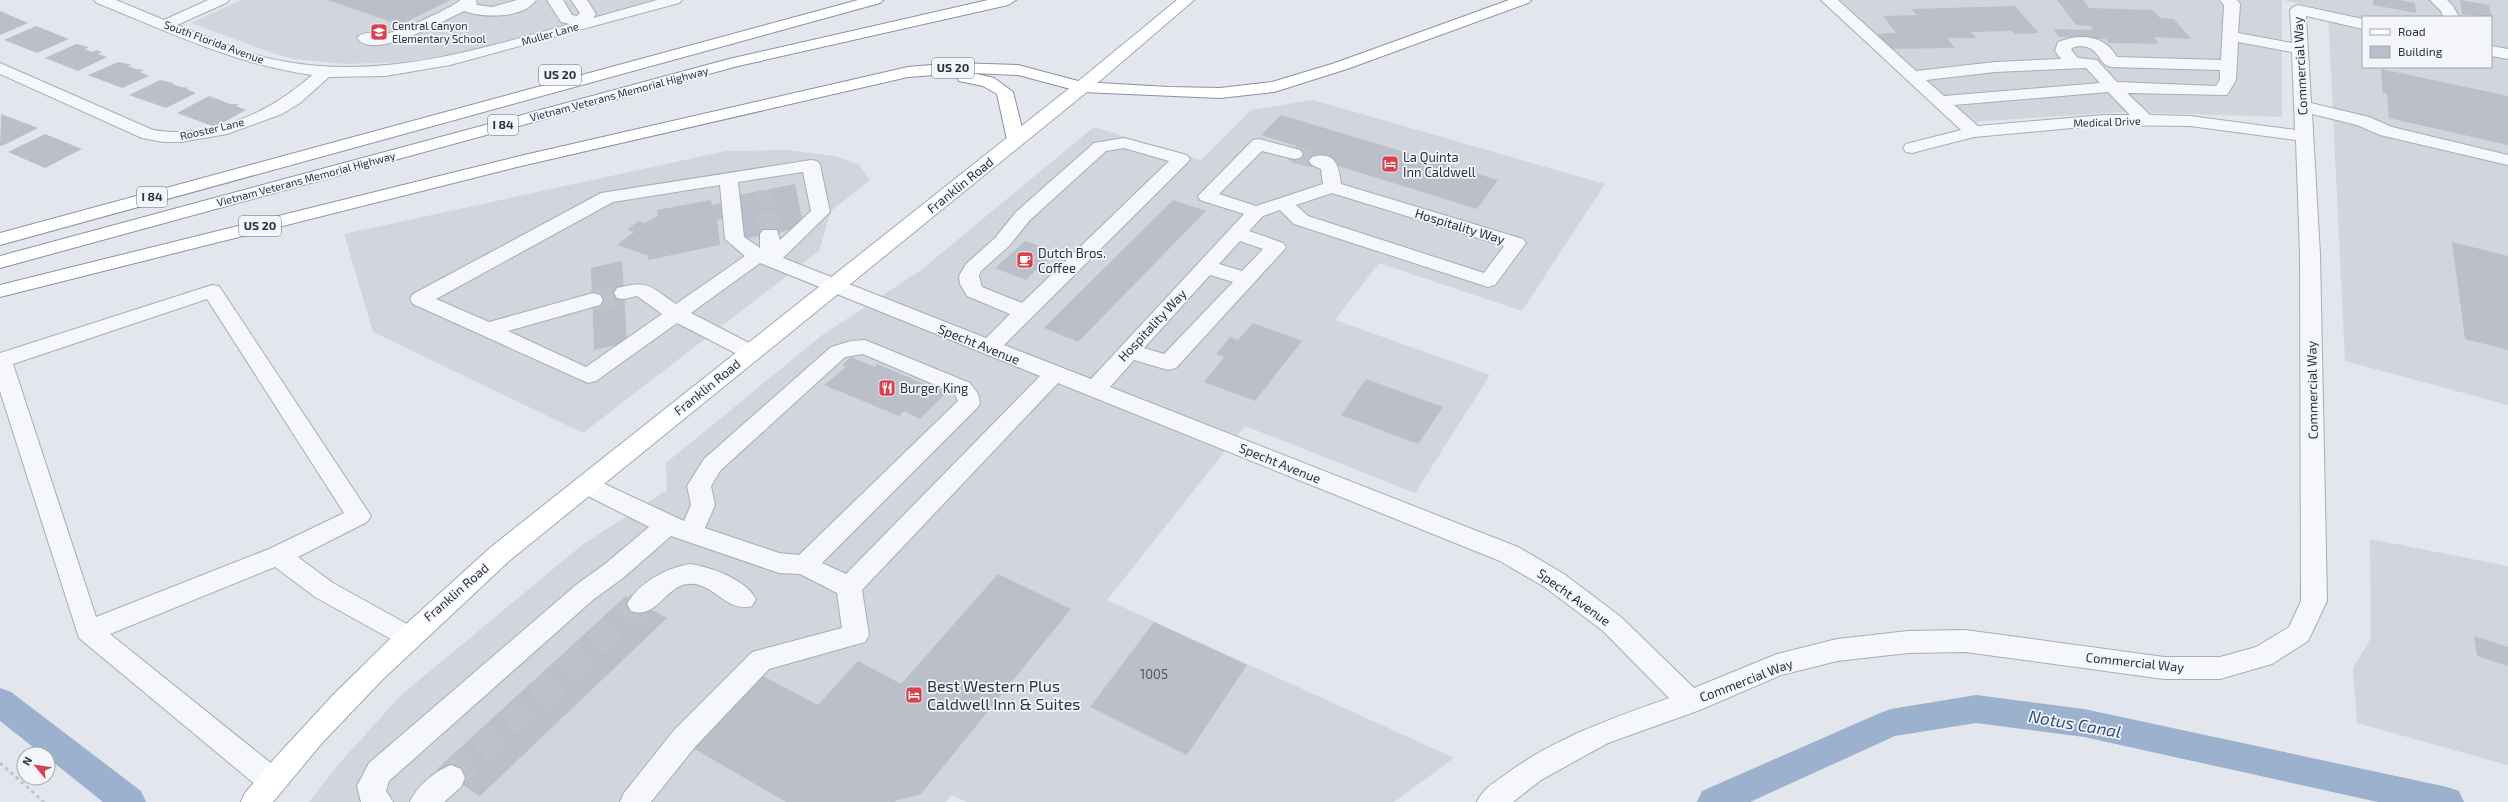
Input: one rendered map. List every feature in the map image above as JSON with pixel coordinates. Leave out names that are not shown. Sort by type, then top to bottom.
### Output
[{"type":"main road","name":"US 20","points":[[304,155],[440,110],[818,0]]},
{"type":"main road","name":"Vietnam Veterans Memorial Highway","points":[[0,239],[875,0]]},
{"type":"main road","name":"Vietnam Veterans Memorial Highway","points":[[0,262],[736,62],[1008,0]]},
{"type":"main road","name":"Franklin Road","points":[[255,802],[357,685],[407,636],[500,554],[1082,87],[1186,0]]},
{"type":"main road","points":[[1082,87],[1220,93],[1274,87],[1341,66],[1523,0]]},
{"type":"main road","name":"US 20","points":[[0,291],[520,161],[825,93],[908,72],[955,68],[1018,70],[1082,87]]},
{"type":"main road","points":[[825,93],[923,78],[974,78],[988,82],[1005,92],[1016,140]]},
{"type":"street","name":"South Florida Avenue","points":[[102,0],[249,57],[287,67],[326,71],[381,71],[426,66]]},
{"type":"street","points":[[165,25],[221,0]]},
{"type":"street","points":[[365,38],[380,40],[402,35],[468,2],[476,10],[495,12],[515,7],[528,0]]},
{"type":"street","points":[[555,0],[567,19],[582,23],[588,14],[579,0]]},
{"type":"street","name":"Muller Lane","points":[[426,66],[582,23],[674,0]]},
{"type":"street","points":[[1829,0],[1974,132]]},
{"type":"street","points":[[1940,101],[2112,87],[2221,91],[2228,80],[2232,4],[2228,0]]},
{"type":"street","points":[[2438,0],[2448,9],[2451,16]]},
{"type":"street","points":[[2308,8],[2362,24]]},
{"type":"street","name":"Commercial Way","points":[[1491,802],[1530,771],[1598,735],[1690,702],[1777,665],[1837,650],[1908,642],[1965,641],[2164,668],[2220,668],[2263,656],[2299,634],[2314,601],[2310,254],[2300,49],[2308,8]]},
{"type":"street","points":[[2231,36],[2300,49]]},
{"type":"street","points":[[2073,63],[2063,50],[2064,45],[2071,41],[2086,41],[2098,45],[2108,54],[2111,62]]},
{"type":"street","points":[[2492,51],[2508,54]]},
{"type":"street","points":[[1913,76],[1995,67],[2073,63],[2111,62],[2229,65]]},
{"type":"street","points":[[2091,63],[2112,87],[2145,120]]},
{"type":"street","name":"Rooster Lane","points":[[0,68],[148,134],[172,138],[240,124],[274,111],[288,104],[326,71]]},
{"type":"street","points":[[2302,106],[2363,121],[2386,131],[2508,160]]},
{"type":"street","name":"Medical Drive","points":[[1912,148],[1974,132],[2104,120],[2190,121],[2304,136]]},
{"type":"street","points":[[988,348],[1181,159],[1124,143],[1100,147],[1023,216],[1002,242],[973,268],[969,276],[970,284],[974,291],[1024,312]]},
{"type":"street","points":[[1294,154],[1258,144],[1207,196],[1256,212],[1332,187],[1330,166],[1318,161]]},
{"type":"street","points":[[811,165],[821,212],[764,258],[676,314],[588,376],[420,299],[608,197],[728,178],[764,181],[811,165]]},
{"type":"street","name":"Specht Avenue","points":[[728,178],[735,239],[764,258],[1509,554],[1555,581],[1612,624],[1690,702]]},
{"type":"street","name":"Hospitality Way","points":[[1284,203],[1301,220],[1488,281],[1516,243],[1332,187]]},
{"type":"street","name":"Hospitality Way","points":[[1094,390],[1256,212]]},
{"type":"street","points":[[1129,351],[1168,363],[1276,247],[1237,233]]},
{"type":"street","points":[[764,258],[770,234]]},
{"type":"street","points":[[1206,267],[1246,279]]},
{"type":"street","points":[[624,292],[640,288],[676,314],[750,352]]},
{"type":"street","points":[[88,631],[278,556],[360,516],[212,291],[1,360],[88,631],[272,781]]},
{"type":"street","points":[[487,330],[593,300]]},
{"type":"street","points":[[379,802],[373,798],[371,786],[379,772],[585,592],[679,528],[703,504],[699,486],[712,465],[785,401],[792,391],[838,352],[851,348],[864,347],[962,388],[967,394],[968,403],[804,566]]},
{"type":"street","points":[[849,587],[1054,374]]},
{"type":"street","points":[[586,485],[679,528],[779,563],[804,566],[849,587]]},
{"type":"street","points":[[278,556],[324,590],[407,636]]},
{"type":"street","points":[[640,604],[665,582],[686,573],[697,573],[716,581],[743,599]]},
{"type":"street","points":[[634,802],[685,738],[761,660],[856,635],[849,587]]},
{"type":"street","points":[[424,802],[451,778]]},
{"type":"path","points":[[0,763],[44,802]]},
{"type":"shaded area","name":"Central Canyon Elementary School","points":[[241,0],[658,0],[469,51],[402,62],[345,64],[294,59],[275,54],[191,23]]},
{"type":"shaded area","points":[[1821,0],[2282,0],[2282,117],[2119,112],[1957,123]]},
{"type":"shaded area","points":[[2283,0],[2508,0],[2508,405],[2345,361],[2328,10]]},
{"type":"shaded area","points":[[1313,100],[1605,184],[1522,311],[1379,263],[1335,320],[1490,375],[1415,493],[1245,426],[1107,600],[1454,758],[1394,802],[966,802],[952,795],[946,802],[309,802],[337,766],[401,695],[582,545],[667,490],[666,463],[821,336],[921,270],[1094,127],[1201,160],[1251,110]]},
{"type":"shaded area","points":[[787,150],[834,156],[858,164],[870,180],[831,211],[819,251],[583,433],[373,332],[344,234],[726,151]]},
{"type":"shaded area","points":[[2370,539],[2508,566],[2508,765],[2357,723],[2353,668],[2371,638]]},
{"type":"building","points":[[328,0],[450,0],[400,25]]},
{"type":"building","points":[[2057,0],[2083,0],[2089,8],[2153,10],[2160,18],[2174,19],[2191,39],[2154,37],[2159,44],[2109,43],[2106,39],[2059,37],[2053,29],[2093,30],[2090,26],[2076,25]]},
{"type":"building","points":[[2373,0],[2400,0],[2415,3],[2416,13],[2373,5]]},
{"type":"building","points":[[2460,0],[2489,5],[2492,16],[2482,16],[2462,14]]},
{"type":"building","points":[[2015,6],[2039,33],[2014,34],[2012,31],[1971,32],[1976,38],[1947,38],[1955,48],[1886,49],[1874,34],[1896,33],[1883,16],[1917,15],[1911,9]]},
{"type":"building","points":[[0,11],[28,23],[0,35]]},
{"type":"building","points":[[36,26],[69,39],[37,53],[4,40]]},
{"type":"building","points":[[76,44],[89,47],[85,49],[92,52],[97,50],[102,52],[98,54],[107,57],[78,71],[45,58]]},
{"type":"building","points":[[118,62],[132,65],[128,66],[136,69],[145,70],[140,72],[149,76],[122,88],[88,75]]},
{"type":"building","points":[[2381,69],[2508,96],[2508,145],[2389,118],[2387,94],[2383,93]]},
{"type":"building","points":[[160,80],[189,88],[186,89],[196,93],[166,108],[129,95]]},
{"type":"building","points":[[209,96],[230,104],[239,104],[236,106],[246,110],[215,127],[177,113]]},
{"type":"building","points":[[1,114],[38,128],[2,146],[0,145]]},
{"type":"building","name":"La Quinta Inn Caldwell","points":[[1281,115],[1498,180],[1477,209],[1319,160],[1312,167],[1288,160],[1300,147],[1261,135]]},
{"type":"building","points":[[45,134],[82,149],[45,168],[8,152]]},
{"type":"building","points":[[795,184],[804,227],[741,240],[734,196]]},
{"type":"building","points":[[711,200],[712,205],[721,203],[724,218],[717,220],[720,245],[648,260],[647,255],[617,245],[634,232],[627,230],[638,221],[644,223],[658,216],[657,210]]},
{"type":"building","points":[[1173,200],[1206,211],[1078,342],[1044,328]]},
{"type":"building","name":"Dutch Bros. Coffee","points":[[1025,241],[1055,251],[1026,280],[995,268]]},
{"type":"building","points":[[2452,242],[2508,256],[2508,350],[2465,339]]},
{"type":"building","points":[[622,261],[627,343],[594,350],[591,268]]},
{"type":"building","points":[[1253,323],[1302,341],[1255,401],[1204,382],[1224,357],[1216,354],[1230,337],[1238,340]]},
{"type":"building","name":"Burger King","points":[[851,357],[874,367],[877,364],[929,386],[932,383],[949,390],[920,419],[904,411],[899,416],[824,385],[846,367],[842,365]]},
{"type":"building","points":[[1366,379],[1443,407],[1418,444],[1341,415]]},
{"type":"building","name":"Best Western Plus Caldwell Inn & Suites","points":[[998,574],[1071,609],[921,794],[892,802],[786,802],[693,748],[763,676],[818,705],[858,661],[901,684]]},
{"type":"building","points":[[626,596],[667,618],[480,796],[437,769]]},
{"type":"building","points":[[1154,622],[1247,665],[1187,755],[1090,707]]},
{"type":"building","points":[[2474,636],[2508,647],[2508,666],[2477,656]]},
{"type":"waterway","name":"Notus Canal","points":[[0,702],[129,802]]},
{"type":"waterway","name":"Notus Canal","points":[[1714,802],[1891,723],[1976,709],[2084,723],[2447,802]]},
{"type":"tunnel","points":[[1294,154],[1318,161]]},
{"type":"tunnel","points":[[765,190],[768,214]]},
{"type":"tunnel","points":[[768,213],[770,234]]},
{"type":"tunnel","points":[[593,300],[624,293]]},
{"type":"tunnel","points":[[451,778],[640,604]]},
{"type":"place","name":"Central Canyon Elementary School","points":[[379,32]]},
{"type":"place","name":"La Quinta Inn Caldwell","points":[[1390,164]]},
{"type":"place","name":"Dutch Bros. Coffee","points":[[1025,260]]},
{"type":"place","name":"Burger King","points":[[887,388]]},
{"type":"place","name":"Best Western Plus Caldwell Inn & Suites","points":[[914,695]]}]
